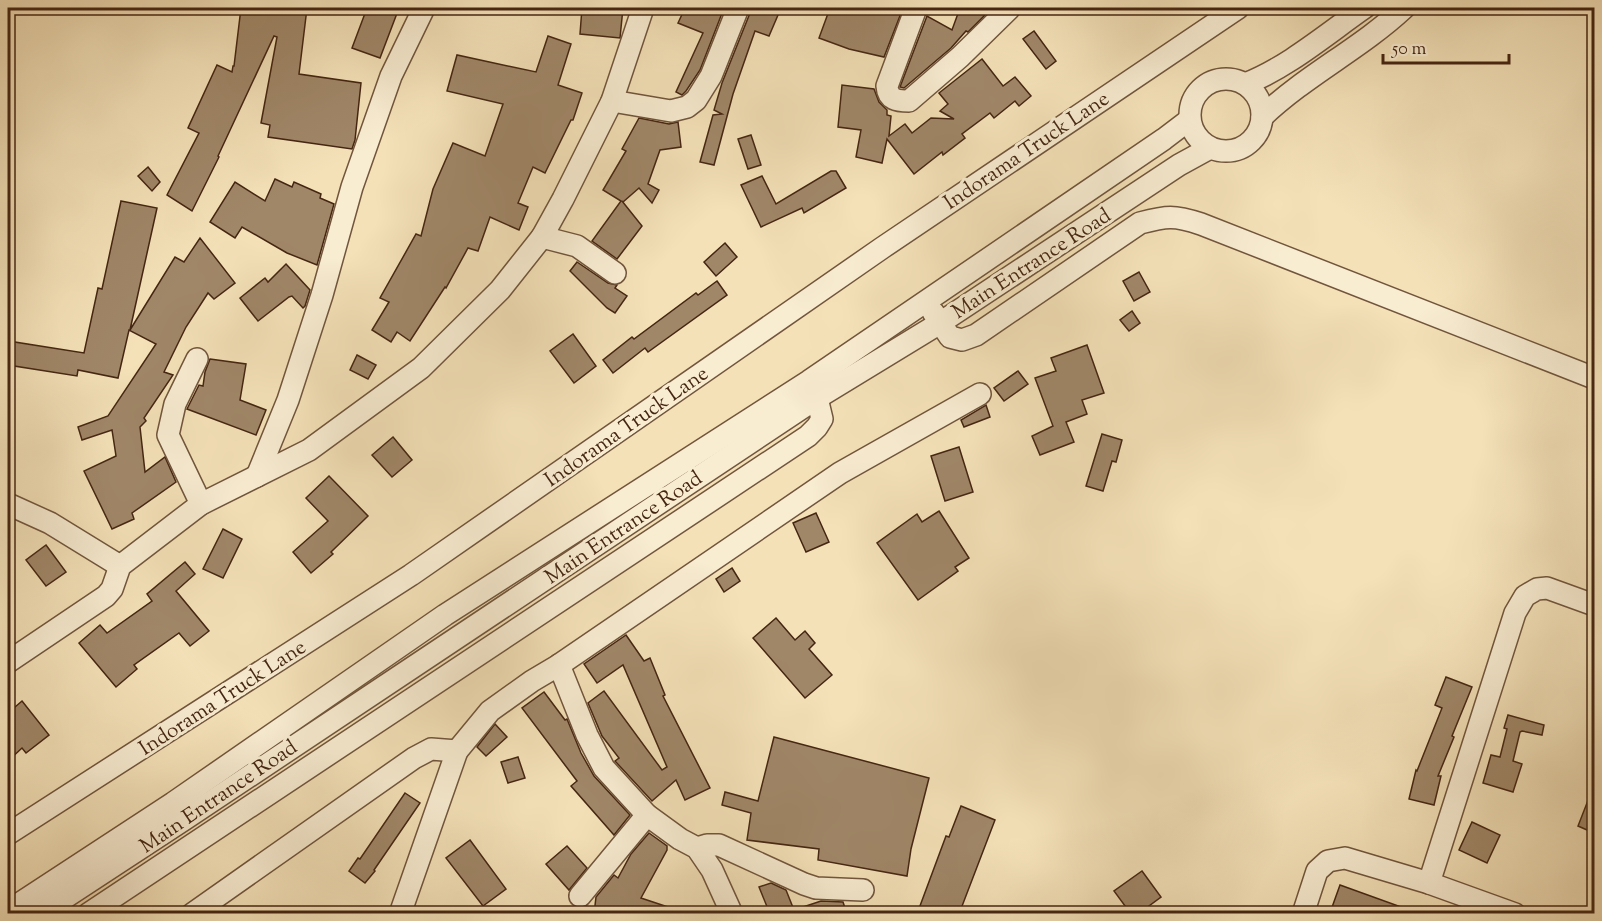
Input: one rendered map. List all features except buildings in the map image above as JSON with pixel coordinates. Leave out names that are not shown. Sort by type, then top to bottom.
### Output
[{"type":"street","points":[[257,476],[295,379],[322,295],[352,187],[391,76],[424,8]]},
{"type":"street","points":[[8,663],[106,596],[112,589],[120,566],[201,504],[309,450],[421,368],[500,290],[542,237],[563,199],[612,101],[643,8]]},
{"type":"street","points":[[612,101],[671,111],[687,107],[696,100],[711,76],[738,8]]},
{"type":"street","points":[[916,8],[887,86],[887,92],[891,98],[898,101],[909,101],[960,57],[1010,9]]},
{"type":"street","name":"Indorama Truck Lane","points":[[8,834],[411,575],[882,248],[1238,8]]},
{"type":"street","points":[[1245,84],[1281,66],[1364,8]]},
{"type":"street","points":[[1262,117],[1296,88],[1372,36],[1404,8]]},
{"type":"street","points":[[1226,78],[1236,79],[1255,93],[1261,104],[1262,117],[1256,136],[1249,144],[1240,149],[1220,151],[1200,141],[1193,131],[1190,110],[1192,99],[1198,91],[1206,84],[1226,78]]},
{"type":"street","points":[[8,911],[173,803],[445,615],[813,390],[926,301],[1190,120]]},
{"type":"street","name":"Main Entrance Road","points":[[40,914],[467,630],[813,390],[940,323],[1179,165],[1210,148]]},
{"type":"street","points":[[926,301],[950,337],[962,340],[976,335],[1140,223],[1162,217],[1179,217],[1594,378]]},
{"type":"street","points":[[542,237],[577,246],[615,273]]},
{"type":"street","points":[[196,359],[175,404],[168,435],[201,504]]},
{"type":"street","points":[[88,914],[808,436],[817,428],[822,419],[813,390]]},
{"type":"street","points":[[399,914],[457,751],[490,711],[840,473],[980,394]]},
{"type":"street","points":[[8,504],[50,523],[120,566]]},
{"type":"street","points":[[1429,883],[1515,613],[1525,597],[1537,589],[1547,588],[1594,605]]},
{"type":"street","points":[[559,665],[587,735],[604,768],[646,815],[697,848],[712,870],[732,914]]},
{"type":"street","points":[[192,914],[414,758],[431,749],[457,751]]},
{"type":"street","points":[[580,896],[646,815]]},
{"type":"street","points":[[697,848],[719,845],[816,888],[863,890]]},
{"type":"street","points":[[1303,914],[1317,871],[1328,861],[1345,858],[1429,883],[1515,914]]}]
